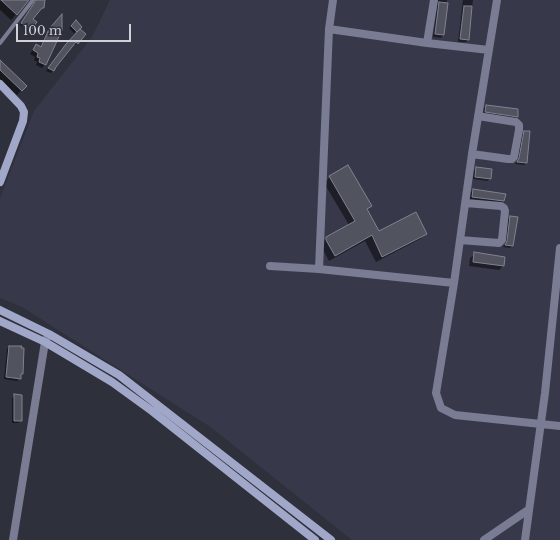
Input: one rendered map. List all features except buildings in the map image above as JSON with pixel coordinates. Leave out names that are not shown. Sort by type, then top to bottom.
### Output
[{"type":"street","points":[[319,269],[329,29],[333,0]]},
{"type":"street","points":[[427,43],[434,0]]},
{"type":"street","points":[[497,0],[436,393],[441,408],[455,416],[560,426]]},
{"type":"street","points":[[329,29],[489,50]]},
{"type":"street","points":[[0,84],[21,106],[24,112],[23,121],[0,182]]},
{"type":"street","points":[[472,154],[512,159],[514,157],[519,130],[519,125],[516,122],[478,116]]},
{"type":"street","points":[[460,240],[499,243],[502,240],[504,208],[501,206],[466,203]]},
{"type":"street","points":[[525,540],[560,248]]},
{"type":"street","points":[[270,266],[319,269],[454,283]]},
{"type":"street","points":[[0,310],[49,334],[119,375],[328,539]]},
{"type":"street","points":[[0,321],[45,342],[112,382],[152,411],[315,540]]},
{"type":"street","points":[[13,540],[45,342],[49,334]]},
{"type":"street","points":[[484,540],[528,510]]},
{"type":"lane","points":[[0,43],[33,0]]},
{"type":"shaded area","points":[[110,0],[560,0],[560,540],[352,540],[212,428],[22,307],[0,298],[0,198],[34,111],[92,37]]}]
